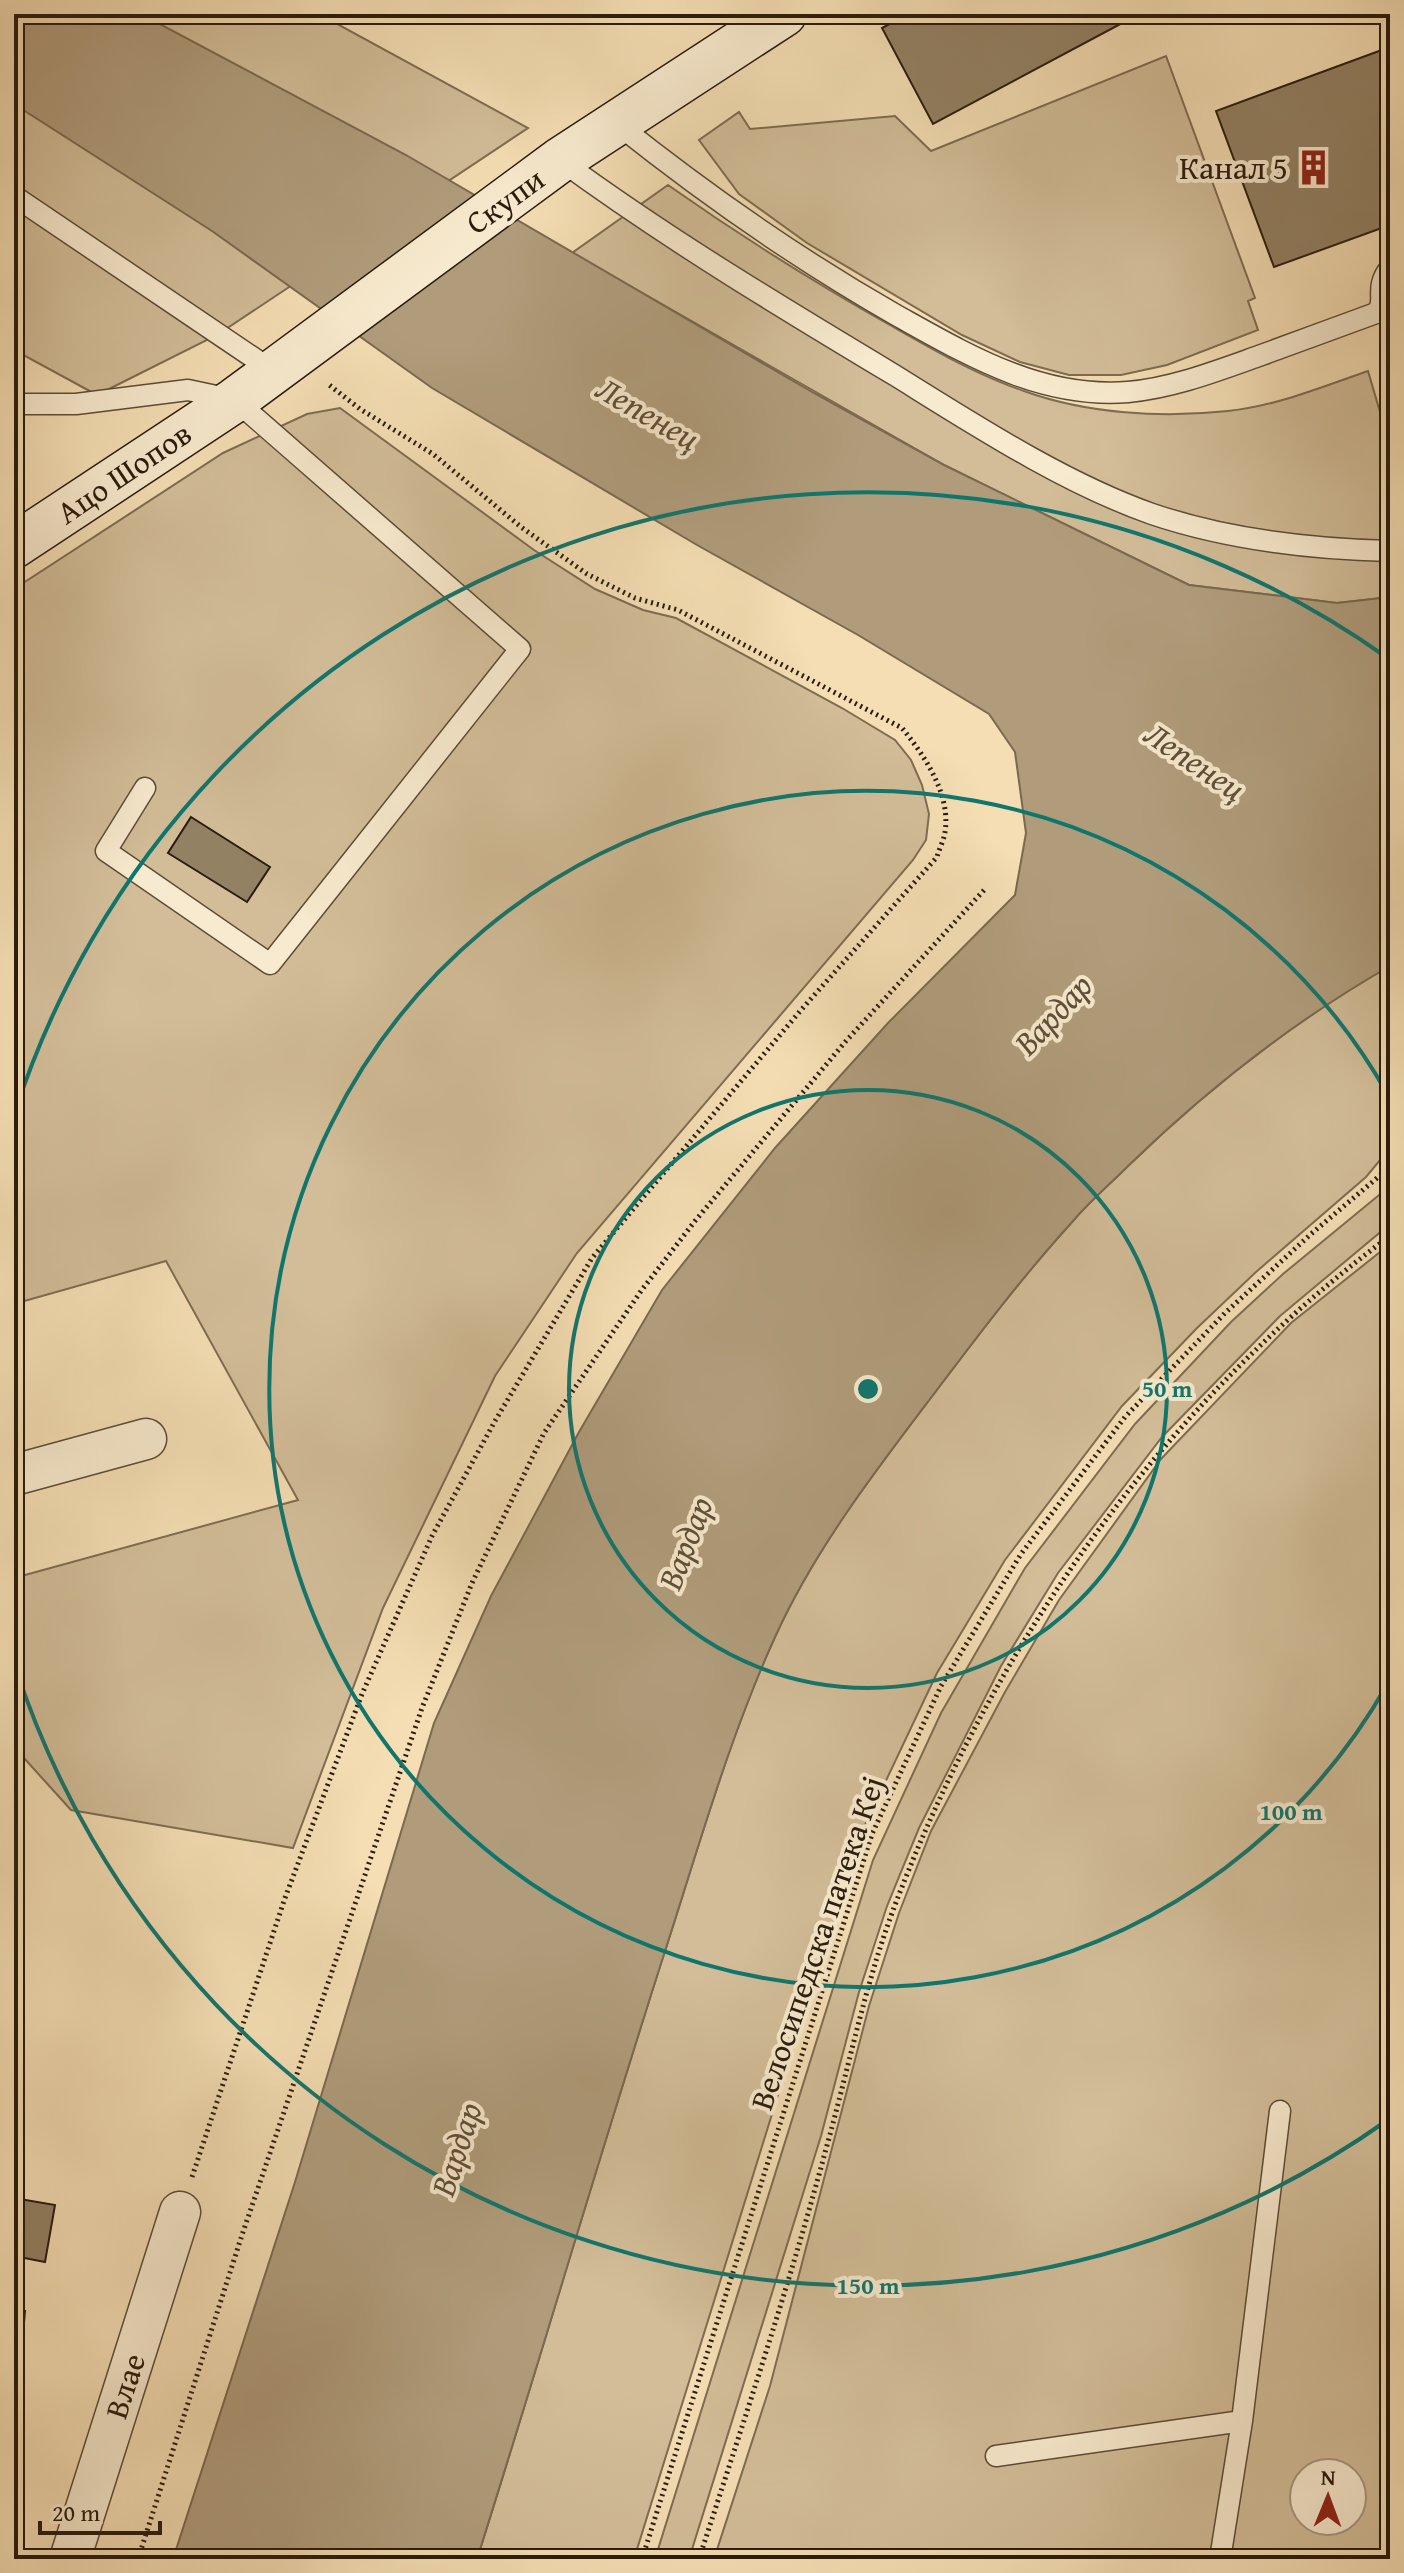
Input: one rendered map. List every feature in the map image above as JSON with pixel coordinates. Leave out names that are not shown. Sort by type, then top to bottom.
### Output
[{"type":"street","name":"Скупи","points":[[235,400],[560,160],[784,14]]},
{"type":"street","name":"Ацо Шопов","points":[[14,546],[235,400]]},
{"type":"street","points":[[14,1475],[146,1439]]},
{"type":"street","name":"Влае","points":[[70,2559],[180,2212]]},
{"type":"lane","points":[[616,123],[739,217],[839,282],[958,350],[1016,376],[1066,390],[1125,392],[1191,380],[1376,313],[1382,303],[1381,282],[1390,268]]},
{"type":"lane","points":[[560,160],[630,212],[703,260],[948,408],[1099,492],[1153,514],[1247,538],[1325,548],[1390,551]]},
{"type":"lane","points":[[14,196],[283,364]]},
{"type":"lane","points":[[14,404],[76,404],[188,390],[235,400],[520,649],[270,964],[106,851],[145,788]]},
{"type":"lane","points":[[1220,2559],[1242,2421],[1280,2111]]},
{"type":"lane","points":[[996,2456],[1242,2421]]},
{"type":"path","points":[[180,2212],[285,1898],[362,1694],[432,1536],[495,1421],[592,1258],[801,1010],[937,857],[945,831],[943,804],[934,776],[918,747],[902,728],[678,610],[635,598],[587,574],[521,527],[433,454],[283,364]]},
{"type":"path","points":[[138,2559],[242,2235],[422,1708],[472,1583],[544,1433],[641,1291],[695,1221],[846,1041],[985,889]]},
{"type":"path","name":"Велосипедска патека Кеј","points":[[642,2559],[872,1834],[941,1686],[1021,1554],[1125,1417],[1225,1313],[1390,1167]]},
{"type":"path","points":[[699,2559],[762,2367],[893,1909],[926,1827],[970,1739],[1008,1668],[1063,1578],[1162,1447],[1286,1320],[1390,1236]]},
{"type":"shaded area","points":[[14,14],[319,14],[528,128],[217,335],[97,395],[14,350]]},
{"type":"shaded area","points":[[1166,56],[1255,298],[1248,301],[1258,330],[1167,365],[1121,375],[1069,375],[1020,362],[962,335],[807,243],[739,194],[699,140],[739,112],[750,129],[895,116],[931,151]]},
{"type":"shaded area","points":[[668,185],[776,257],[921,343],[989,377],[1048,399],[1099,409],[1151,414],[1228,411],[1281,400],[1368,371],[1390,446],[1390,597],[1337,603],[1189,585],[944,465],[572,253]]},
{"type":"shaded area","points":[[340,408],[534,550],[595,589],[643,610],[676,618],[895,740],[911,760],[922,785],[929,814],[926,840],[913,860],[577,1253],[495,1376],[383,1608],[293,1848],[71,1810],[14,1747],[14,1578],[298,1500],[166,1261],[14,1304],[14,589],[223,453],[307,414]]},
{"type":"shaded area","points":[[1390,966],[1390,1137],[1381,1159],[1366,1177],[1256,1272],[1197,1328],[1122,1406],[1005,1560],[937,1673],[864,1827],[634,2559],[477,2559],[716,1792],[758,1675],[808,1574],[866,1485],[947,1376],[1017,1286],[1086,1207],[1188,1111],[1252,1058],[1354,987]]},
{"type":"shaded area","points":[[1390,1186],[1390,1224],[1280,1316],[1162,1437],[1058,1573],[1001,1666],[919,1828],[887,1906],[859,1992],[821,2136],[689,2559],[655,2559],[873,1860],[941,1713],[1025,1568],[1135,1424],[1231,1322],[1283,1274]]},
{"type":"shaded area","points":[[1390,1244],[1390,2559],[714,2559],[770,2386],[869,2006],[899,1913],[931,1831],[1005,1692],[1059,1600],[1161,1459],[1291,1323]]},
{"type":"water","points":[[14,14],[141,14],[406,155],[812,392],[944,465],[1189,585],[1337,603],[1390,597],[1390,966],[1285,1033],[1252,1058],[1188,1111],[1086,1207],[1017,1286],[947,1376],[866,1485],[808,1574],[758,1675],[716,1792],[477,2559],[173,2559],[295,2182],[434,1723],[491,1596],[579,1432],[662,1290],[775,1148],[888,1023],[1015,895],[1026,833],[1015,752],[989,714],[432,388],[212,231],[14,104]]},
{"type":"building","points":[[908,14],[1122,14],[1126,21],[933,124],[882,28]]},
{"type":"building","name":"Канал 5","points":[[1390,47],[1390,225],[1274,267],[1216,111]]},
{"type":"building","points":[[191,817],[270,867],[247,902],[168,853]]},
{"type":"building","points":[[14,2198],[55,2205],[45,2262],[14,2256]]},
{"type":"building","points":[[14,2310],[25,2311],[19,2382],[14,2382]]},
{"type":"place","name":"Канал 5","points":[[1314,168]]},
{"type":"water label","name":"Лепенец","points":[[648,413]]},
{"type":"water label","name":"Лепенец","points":[[1195,761]]},
{"type":"water label","name":"Вардар","points":[[1053,1014]]},
{"type":"water label","name":"Вардар","points":[[685,1543]]},
{"type":"water label","name":"Вардар","points":[[456,2149]]}]
